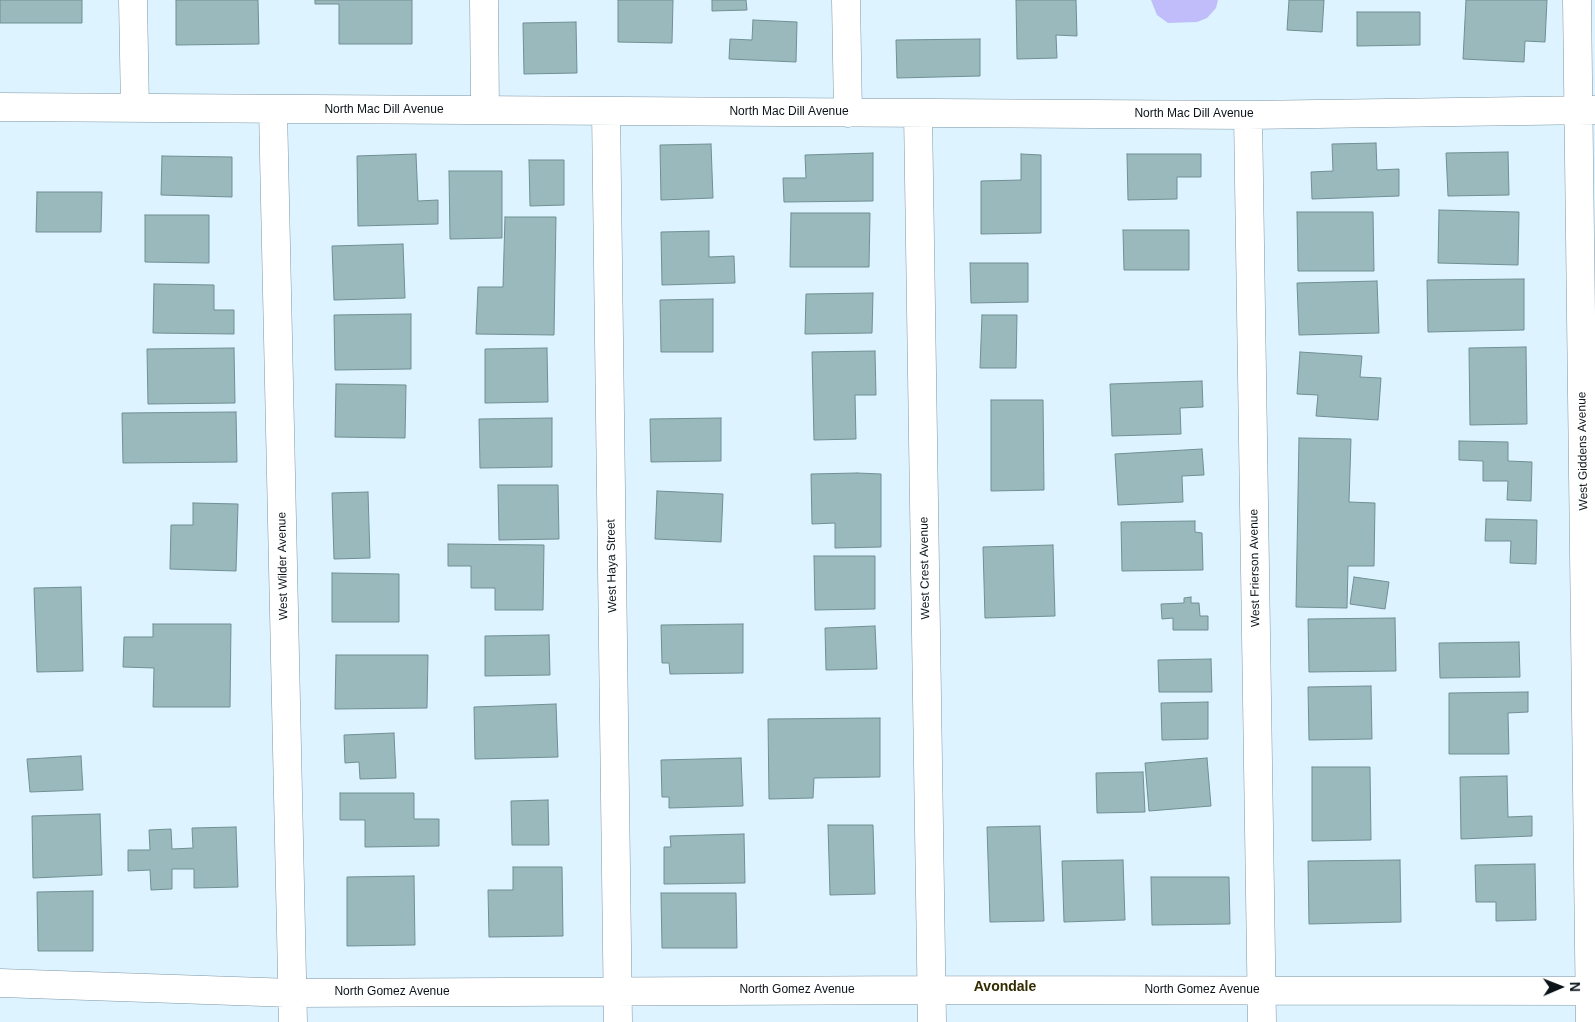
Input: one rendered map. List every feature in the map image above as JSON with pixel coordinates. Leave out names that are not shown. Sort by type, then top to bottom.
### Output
[{"type":"street","points":[[133,0],[135,108]]},
{"type":"street","points":[[484,0],[485,110]]},
{"type":"street","points":[[846,0],[848,113]]},
{"type":"street","name":"West Giddens Avenue","points":[[1577,0],[1587,110],[1592,991],[1590,1022]]},
{"type":"street","name":"North Mac Dill Avenue","points":[[0,108],[1248,115],[1587,110]]},
{"type":"street","name":"West Wilder Avenue","points":[[273,109],[293,1022]]},
{"type":"street","name":"West Haya Street","points":[[606,111],[618,1022]]},
{"type":"street","name":"West Crest Avenue","points":[[918,113],[932,1022]]},
{"type":"street","name":"West Frierson Avenue","points":[[1248,115],[1262,1022]]},
{"type":"street","name":"North Gomez Avenue","points":[[0,983],[293,993],[617,990],[1592,991]]},
{"type":"water","points":[[1151,0],[1218,0],[1216,8],[1207,18],[1197,22],[1168,23],[1157,15]]},
{"type":"building","points":[[0,0],[82,0],[82,23],[0,23]]},
{"type":"building","points":[[176,0],[258,0],[259,44],[176,45]]},
{"type":"building","points":[[315,0],[412,0],[412,44],[339,44],[339,4],[315,4]]},
{"type":"building","points":[[618,0],[673,0],[672,43],[618,42]]},
{"type":"building","points":[[712,0],[746,0],[747,10],[712,11]]},
{"type":"building","points":[[1016,0],[1076,0],[1077,36],[1056,35],[1057,58],[1017,59]]},
{"type":"building","points":[[1289,0],[1324,0],[1322,32],[1287,30]]},
{"type":"building","points":[[1466,0],[1547,0],[1545,42],[1525,41],[1524,62],[1463,59]]},
{"type":"building","points":[[1357,12],[1420,12],[1420,45],[1357,46]]},
{"type":"building","points":[[753,20],[797,22],[796,62],[729,59],[730,39],[752,40]]},
{"type":"building","points":[[576,22],[577,73],[524,74],[523,23]]},
{"type":"building","points":[[980,39],[980,76],[897,78],[896,40]]},
{"type":"building","points":[[1376,143],[1377,170],[1399,169],[1399,196],[1312,199],[1311,172],[1333,171],[1332,144]]},
{"type":"building","points":[[711,144],[713,198],[661,200],[660,145]]},
{"type":"building","points":[[1508,152],[1509,195],[1448,196],[1446,153]]},
{"type":"building","points":[[873,153],[873,201],[784,202],[783,178],[806,178],[805,155]]},
{"type":"building","points":[[416,154],[418,201],[438,200],[438,224],[358,226],[357,156]]},
{"type":"building","points":[[1021,154],[1041,155],[1041,233],[981,234],[981,181],[1021,180]]},
{"type":"building","points":[[1127,154],[1201,154],[1201,177],[1177,177],[1177,199],[1128,200]]},
{"type":"building","points":[[162,156],[232,157],[232,197],[161,195]]},
{"type":"building","points":[[529,160],[564,160],[564,205],[530,206]]},
{"type":"building","points":[[449,171],[502,171],[502,238],[450,239]]},
{"type":"building","points":[[37,192],[102,192],[101,232],[36,232]]},
{"type":"building","points":[[1439,210],[1519,212],[1518,265],[1438,263]]},
{"type":"building","points":[[1297,212],[1373,212],[1374,271],[1298,271]]},
{"type":"building","points":[[791,213],[870,213],[869,267],[790,267]]},
{"type":"building","points":[[145,215],[209,215],[209,263],[145,262]]},
{"type":"building","points":[[505,217],[556,217],[554,335],[476,334],[478,287],[503,287]]},
{"type":"building","points":[[1123,230],[1189,230],[1189,270],[1124,270]]},
{"type":"building","points":[[709,231],[709,257],[734,256],[735,283],[662,285],[661,232]]},
{"type":"building","points":[[403,244],[405,298],[334,300],[332,246]]},
{"type":"building","points":[[970,263],[1028,263],[1028,302],[971,303]]},
{"type":"building","points":[[1524,279],[1524,330],[1428,332],[1427,280]]},
{"type":"building","points":[[1377,281],[1379,333],[1299,335],[1297,283]]},
{"type":"building","points":[[154,284],[214,285],[214,310],[234,310],[234,334],[153,333]]},
{"type":"building","points":[[873,293],[872,333],[805,334],[806,294]]},
{"type":"building","points":[[713,299],[713,352],[661,352],[660,300]]},
{"type":"building","points":[[411,314],[411,369],[335,370],[334,315]]},
{"type":"building","points":[[982,315],[1017,315],[1016,368],[980,368]]},
{"type":"building","points":[[1526,347],[1527,424],[1470,425],[1469,348]]},
{"type":"building","points":[[234,348],[235,403],[148,404],[147,349]]},
{"type":"building","points":[[547,348],[548,402],[485,403],[485,349]]},
{"type":"building","points":[[875,351],[876,395],[855,395],[856,439],[814,440],[812,352]]},
{"type":"building","points":[[1300,352],[1362,356],[1360,377],[1381,378],[1378,420],[1316,416],[1318,395],[1297,394]]},
{"type":"building","points":[[1202,381],[1203,407],[1180,408],[1181,434],[1112,436],[1110,384]]},
{"type":"building","points":[[336,384],[406,385],[405,438],[335,437]]},
{"type":"building","points":[[991,400],[1043,400],[1044,490],[991,491]]},
{"type":"building","points":[[236,412],[237,462],[123,463],[122,413]]},
{"type":"building","points":[[552,418],[552,467],[480,468],[479,419]]},
{"type":"building","points":[[721,418],[721,461],[651,462],[650,419]]},
{"type":"building","points":[[1299,438],[1351,439],[1349,502],[1375,503],[1374,566],[1348,566],[1347,608],[1296,607]]},
{"type":"building","points":[[1459,441],[1508,442],[1508,461],[1532,462],[1531,501],[1507,500],[1508,481],[1483,481],[1483,461],[1459,460]]},
{"type":"building","points":[[1202,449],[1204,475],[1182,476],[1183,502],[1118,505],[1115,454]]},
{"type":"building","points":[[811,474],[881,474],[881,547],[835,548],[835,523],[812,524]]},
{"type":"building","points":[[498,485],[558,485],[559,539],[499,540]]},
{"type":"building","points":[[657,491],[723,494],[721,542],[655,539]]},
{"type":"building","points":[[368,492],[370,558],[334,559],[332,493]]},
{"type":"building","points":[[193,503],[238,504],[236,571],[170,569],[171,525],[193,525]]},
{"type":"building","points":[[1486,519],[1537,520],[1536,564],[1510,563],[1511,541],[1485,541]]},
{"type":"building","points":[[1195,521],[1195,532],[1202,533],[1203,570],[1122,571],[1121,522]]},
{"type":"building","points":[[448,544],[544,545],[543,610],[495,610],[495,588],[471,588],[471,566],[448,566]]},
{"type":"building","points":[[1053,545],[1055,616],[985,618],[983,547]]},
{"type":"building","points":[[814,556],[875,556],[875,609],[815,610]]},
{"type":"building","points":[[332,573],[399,574],[399,622],[332,622]]},
{"type":"building","points":[[1354,577],[1389,582],[1385,609],[1350,604]]},
{"type":"building","points":[[81,587],[83,671],[37,672],[34,588]]},
{"type":"building","points":[[1191,597],[1191,603],[1199,603],[1200,616],[1208,616],[1208,630],[1173,630],[1173,618],[1162,619],[1161,604],[1184,603],[1184,598]]},
{"type":"building","points":[[1395,618],[1396,671],[1309,672],[1308,619]]},
{"type":"building","points":[[153,624],[231,624],[230,707],[153,707],[154,668],[123,667],[124,637],[153,637]]},
{"type":"building","points":[[743,624],[743,673],[670,674],[669,663],[662,663],[661,625]]},
{"type":"building","points":[[875,626],[877,669],[826,670],[825,628]]},
{"type":"building","points":[[549,635],[550,675],[485,676],[485,636]]},
{"type":"building","points":[[1519,642],[1520,677],[1440,678],[1439,643]]},
{"type":"building","points":[[336,655],[428,655],[427,708],[335,709]]},
{"type":"building","points":[[1211,659],[1212,692],[1159,692],[1158,660]]},
{"type":"building","points":[[1371,686],[1372,739],[1309,740],[1308,687]]},
{"type":"building","points":[[1528,692],[1528,712],[1508,713],[1509,754],[1449,754],[1449,693]]},
{"type":"building","points":[[1208,702],[1208,739],[1162,740],[1161,703]]},
{"type":"building","points":[[556,704],[558,757],[475,759],[474,707]]},
{"type":"building","points":[[880,718],[880,777],[814,778],[813,798],[769,799],[768,719]]},
{"type":"building","points":[[394,733],[396,778],[360,779],[359,762],[345,763],[344,735]]},
{"type":"building","points":[[81,756],[83,790],[30,792],[27,759]]},
{"type":"building","points":[[741,758],[743,806],[669,808],[669,797],[662,797],[661,760]]},
{"type":"building","points":[[1207,758],[1211,806],[1149,811],[1145,763]]},
{"type":"building","points":[[1312,767],[1370,767],[1371,840],[1312,841]]},
{"type":"building","points":[[1143,772],[1145,812],[1097,813],[1096,773]]},
{"type":"building","points":[[1507,776],[1508,817],[1532,816],[1532,836],[1461,839],[1460,777]]},
{"type":"building","points":[[340,793],[414,793],[414,819],[439,819],[439,846],[365,847],[365,820],[340,820]]},
{"type":"building","points":[[548,800],[549,845],[512,845],[511,801]]},
{"type":"building","points":[[100,814],[102,875],[33,878],[32,816]]},
{"type":"building","points":[[828,825],[873,825],[875,894],[830,895]]},
{"type":"building","points":[[1040,826],[1044,921],[990,922],[987,827]]},
{"type":"building","points":[[236,827],[238,887],[194,888],[194,869],[172,869],[172,889],[151,890],[150,870],[128,871],[128,850],[150,850],[149,830],[171,829],[172,849],[193,848],[192,828]]},
{"type":"building","points":[[744,834],[745,883],[664,884],[664,847],[671,847],[670,836]]},
{"type":"building","points":[[1123,860],[1125,920],[1064,922],[1062,861]]},
{"type":"building","points":[[1400,860],[1401,922],[1309,924],[1308,861]]},
{"type":"building","points":[[1535,864],[1536,920],[1496,921],[1496,902],[1476,902],[1475,865]]},
{"type":"building","points":[[513,867],[562,867],[563,936],[489,937],[488,890],[513,890]]},
{"type":"building","points":[[414,876],[415,945],[347,946],[347,877]]},
{"type":"building","points":[[1151,877],[1229,877],[1230,924],[1152,925]]},
{"type":"building","points":[[93,891],[93,951],[38,951],[37,892]]},
{"type":"building","points":[[661,893],[736,893],[737,948],[662,948]]},
{"type":"district","name":"Avondale","points":[[1005,987]]}]
